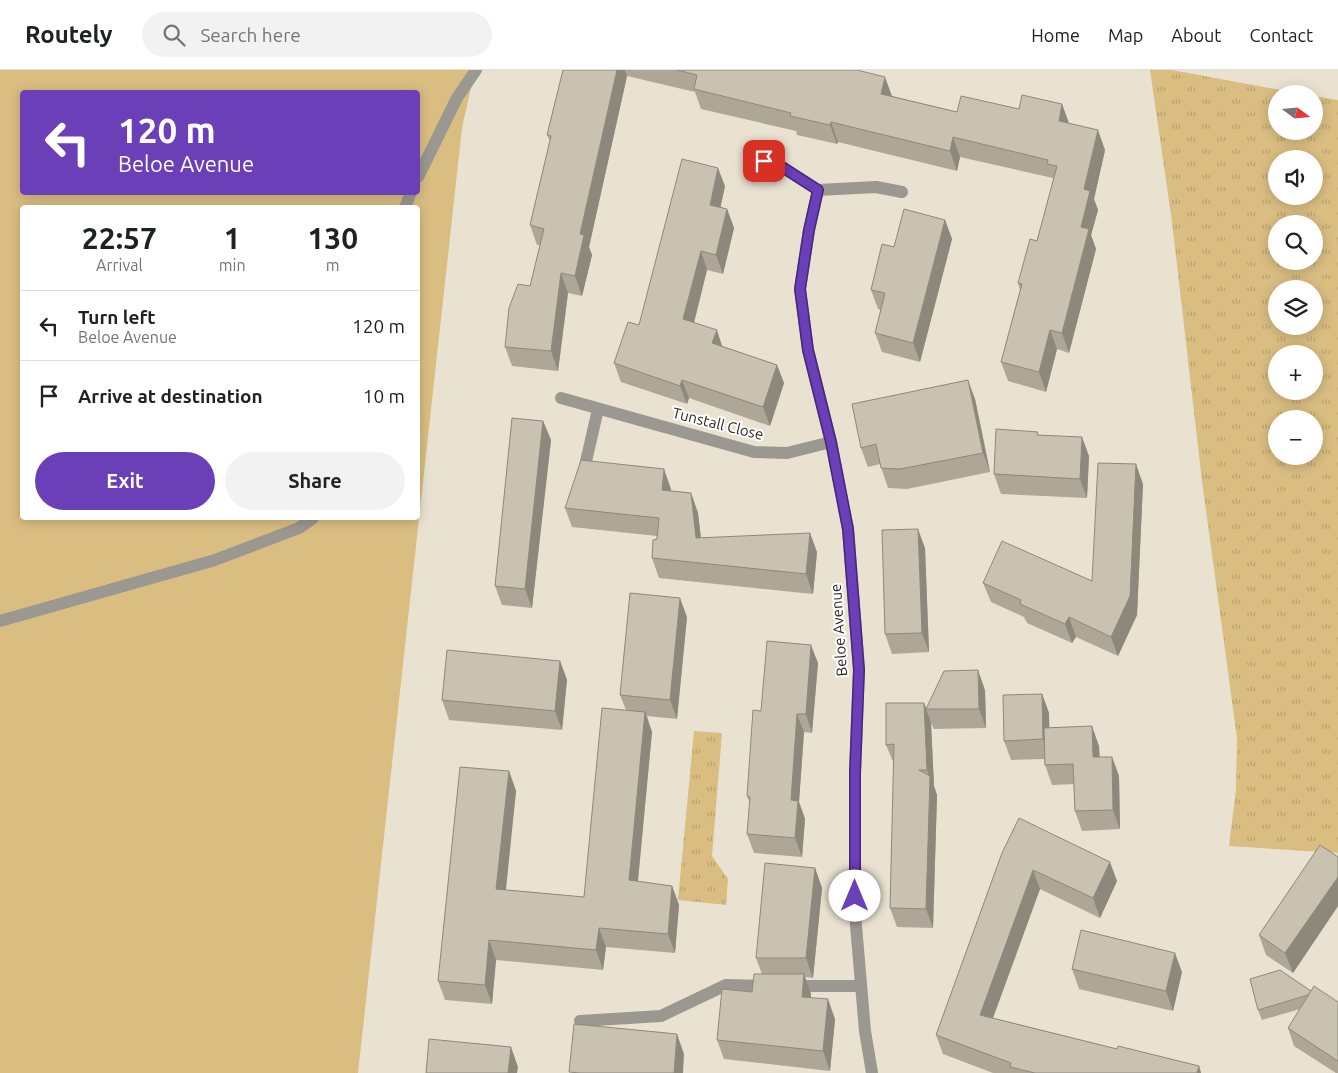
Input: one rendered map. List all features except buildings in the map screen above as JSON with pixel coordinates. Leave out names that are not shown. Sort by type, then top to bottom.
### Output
[{"type":"street","points":[[420,173],[457,98],[476,70]]},
{"type":"street","points":[[750,156],[779,165],[818,190],[876,187],[902,192]]},
{"type":"street","name":"Beloe Avenue","points":[[818,190],[809,230],[800,289],[808,350],[831,442],[848,529],[859,670],[855,773],[855,914],[865,1031],[872,1073]]},
{"type":"street","name":"Tunstall Close","points":[[561,398],[754,452],[787,453],[831,442]]},
{"type":"street","points":[[585,466],[598,409]]},
{"type":"street","points":[[0,621],[215,560],[298,528],[310,520]]},
{"type":"street","points":[[580,1021],[661,1016],[726,985],[861,986]]},
{"type":"green space","points":[[0,70],[475,70],[462,128],[420,510],[420,205],[20,205],[20,520],[419,520],[358,1073],[0,1073]]},
{"type":"green space","points":[[1150,70],[1172,70],[1268,88],[1268,140],[1323,140],[1323,98],[1338,100],[1338,853],[1229,846],[1236,789],[1237,738],[1202,481],[1172,222]]},
{"type":"green space","points":[[694,731],[722,733],[712,856],[728,879],[726,905],[678,900]]},
{"type":"route","points":[[764,161],[779,165],[818,190],[809,230],[800,289],[808,350],[831,442],[848,529],[859,670],[855,773],[855,896]]}]
